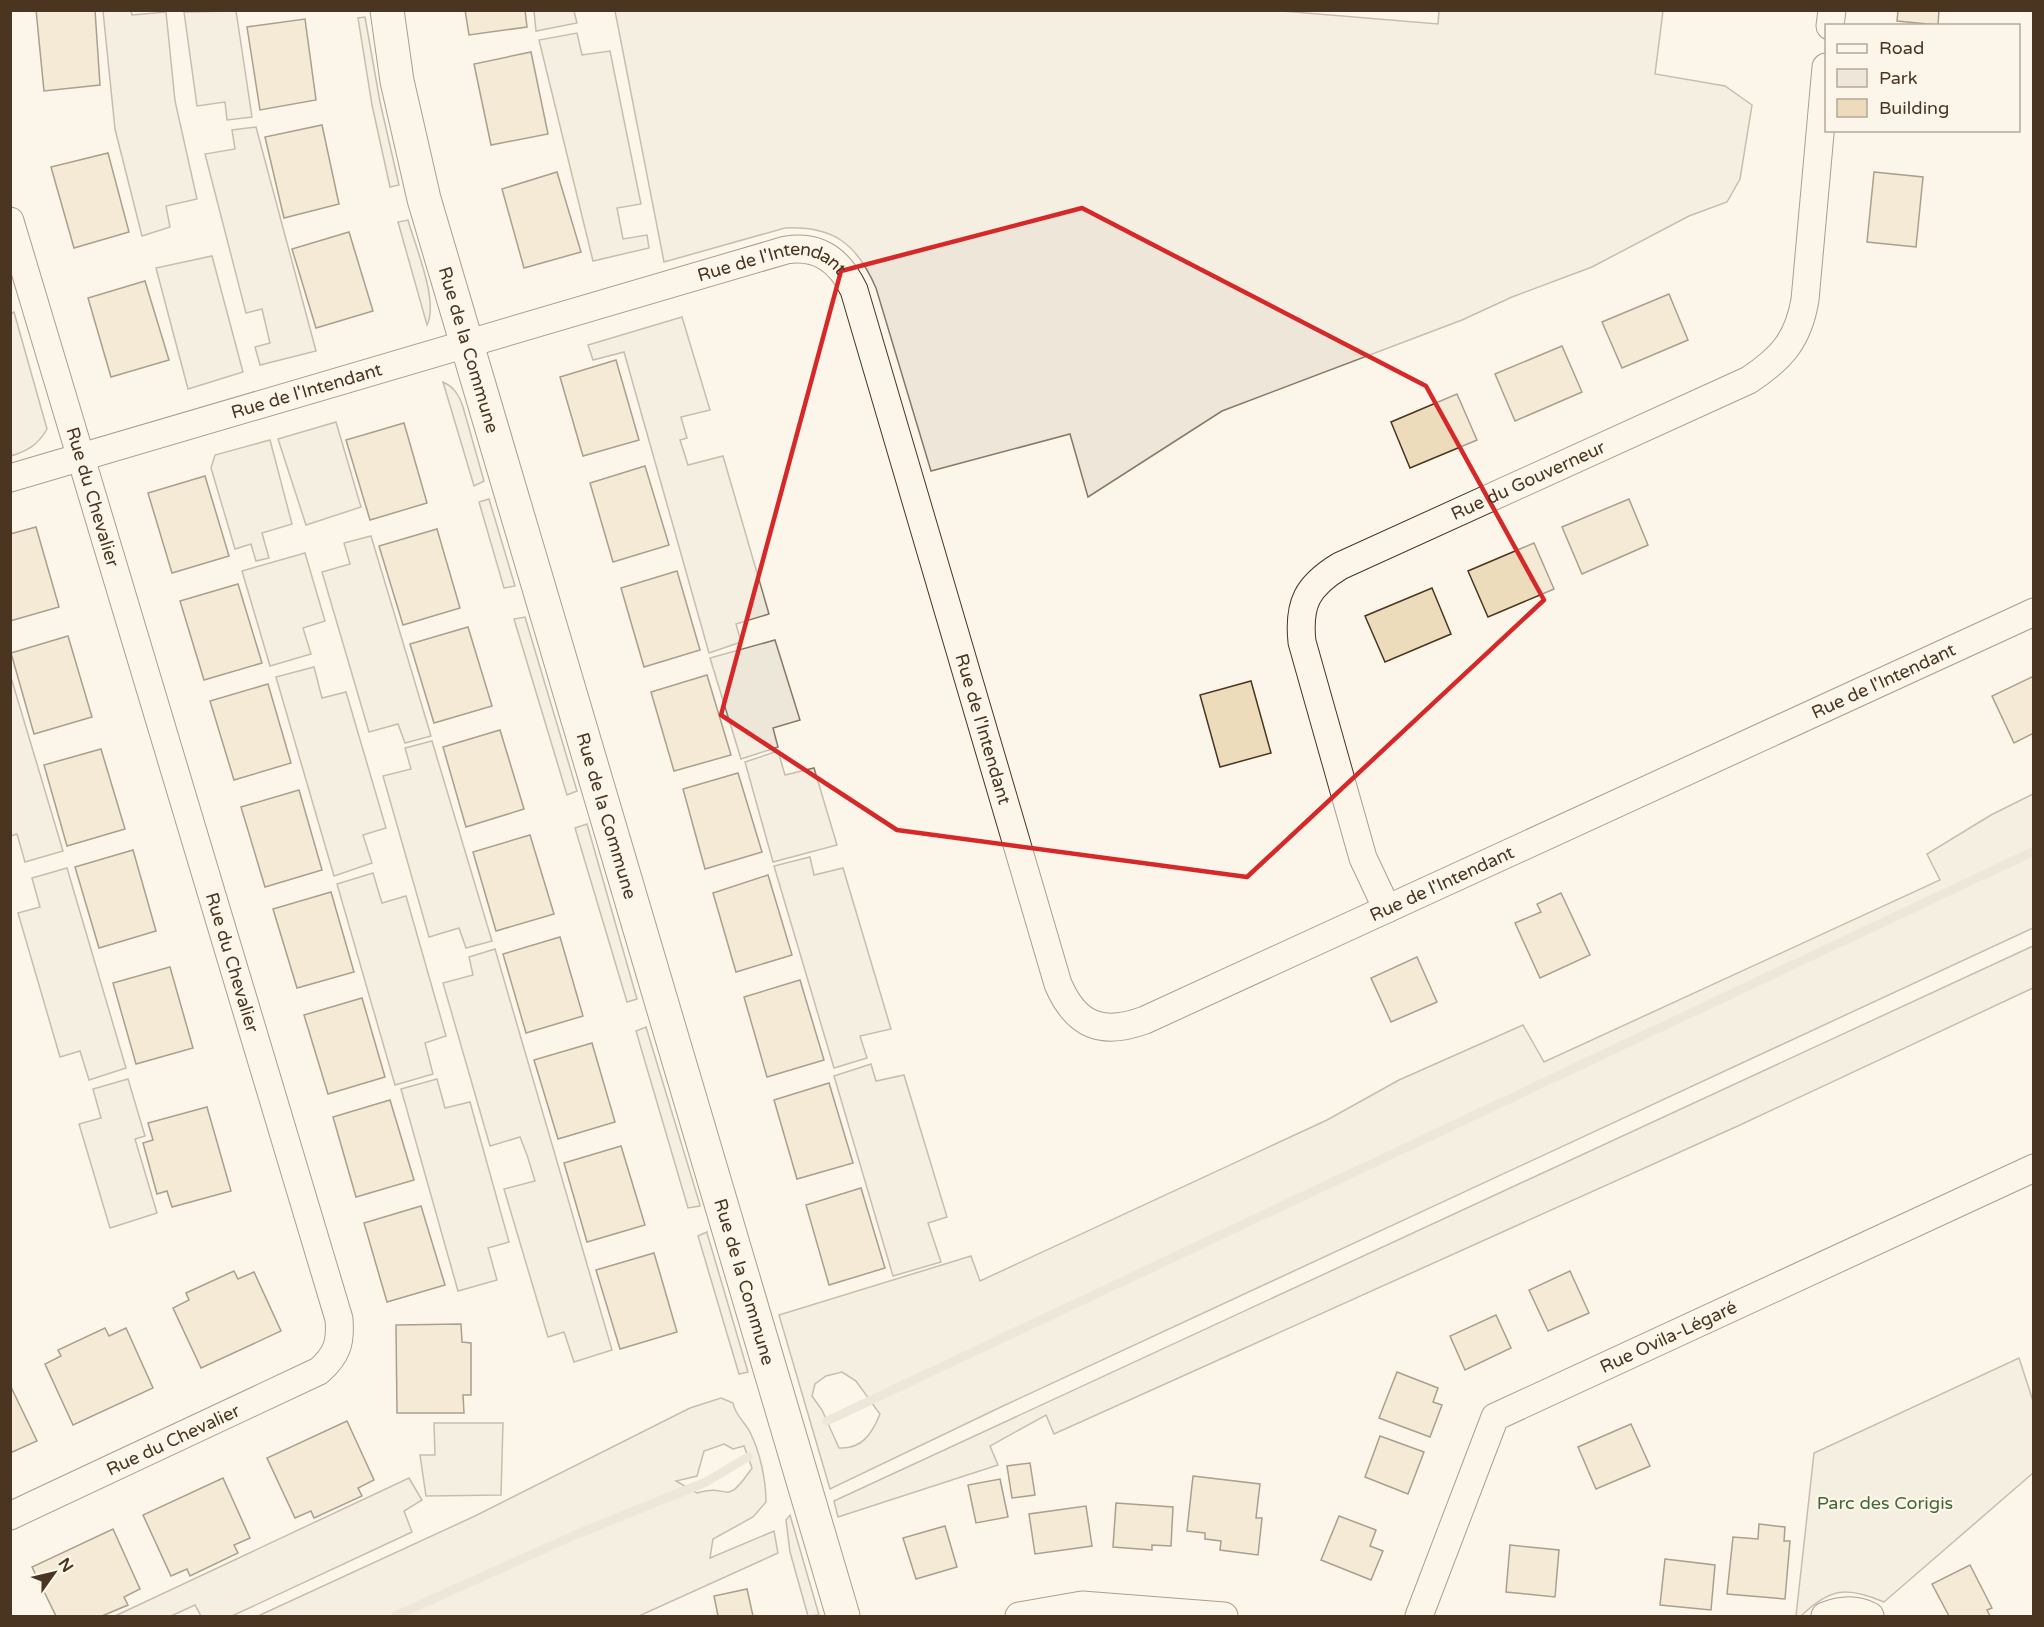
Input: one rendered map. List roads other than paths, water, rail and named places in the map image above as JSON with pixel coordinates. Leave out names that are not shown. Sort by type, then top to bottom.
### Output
[{"type":"street","name":"Rue de la Commune","points":[[387,10],[397,81],[417,172],[843,1617]]},
{"type":"street","name":"Rue du Gouverneur","points":[[1387,909],[1364,858],[1302,642],[1301,612],[1306,599],[1315,584],[1340,566],[1749,380],[1783,353],[1801,323],[1805,300],[1825,88]]},
{"type":"street","name":"Rue du Chevalier","points":[[10,221],[335,1308],[341,1338],[337,1352],[319,1371],[10,1516]]},
{"type":"street","name":"Rue de l'Intendant","points":[[10,478],[786,250],[814,249],[826,255],[848,278],[854,290],[1058,984],[1066,1003],[1081,1017],[1099,1027],[1127,1027],[2034,612]]},
{"type":"street","name":"Rue Ovila-Légaré","points":[[1419,1617],[1495,1417],[2034,1168]]},
{"type":"street","points":[[1019,1617],[1082,1605],[1224,1617]]},
{"type":"street","points":[[1825,1617],[1839,1611],[1853,1611],[1870,1617]]},
{"type":"waterway","points":[[827,1421],[2034,851]]},
{"type":"waterway","points":[[395,1616],[575,1535],[706,1482],[748,1457]]},
{"type":"park label","name":"Parc des Corigis","points":[[1885,1503]]}]
